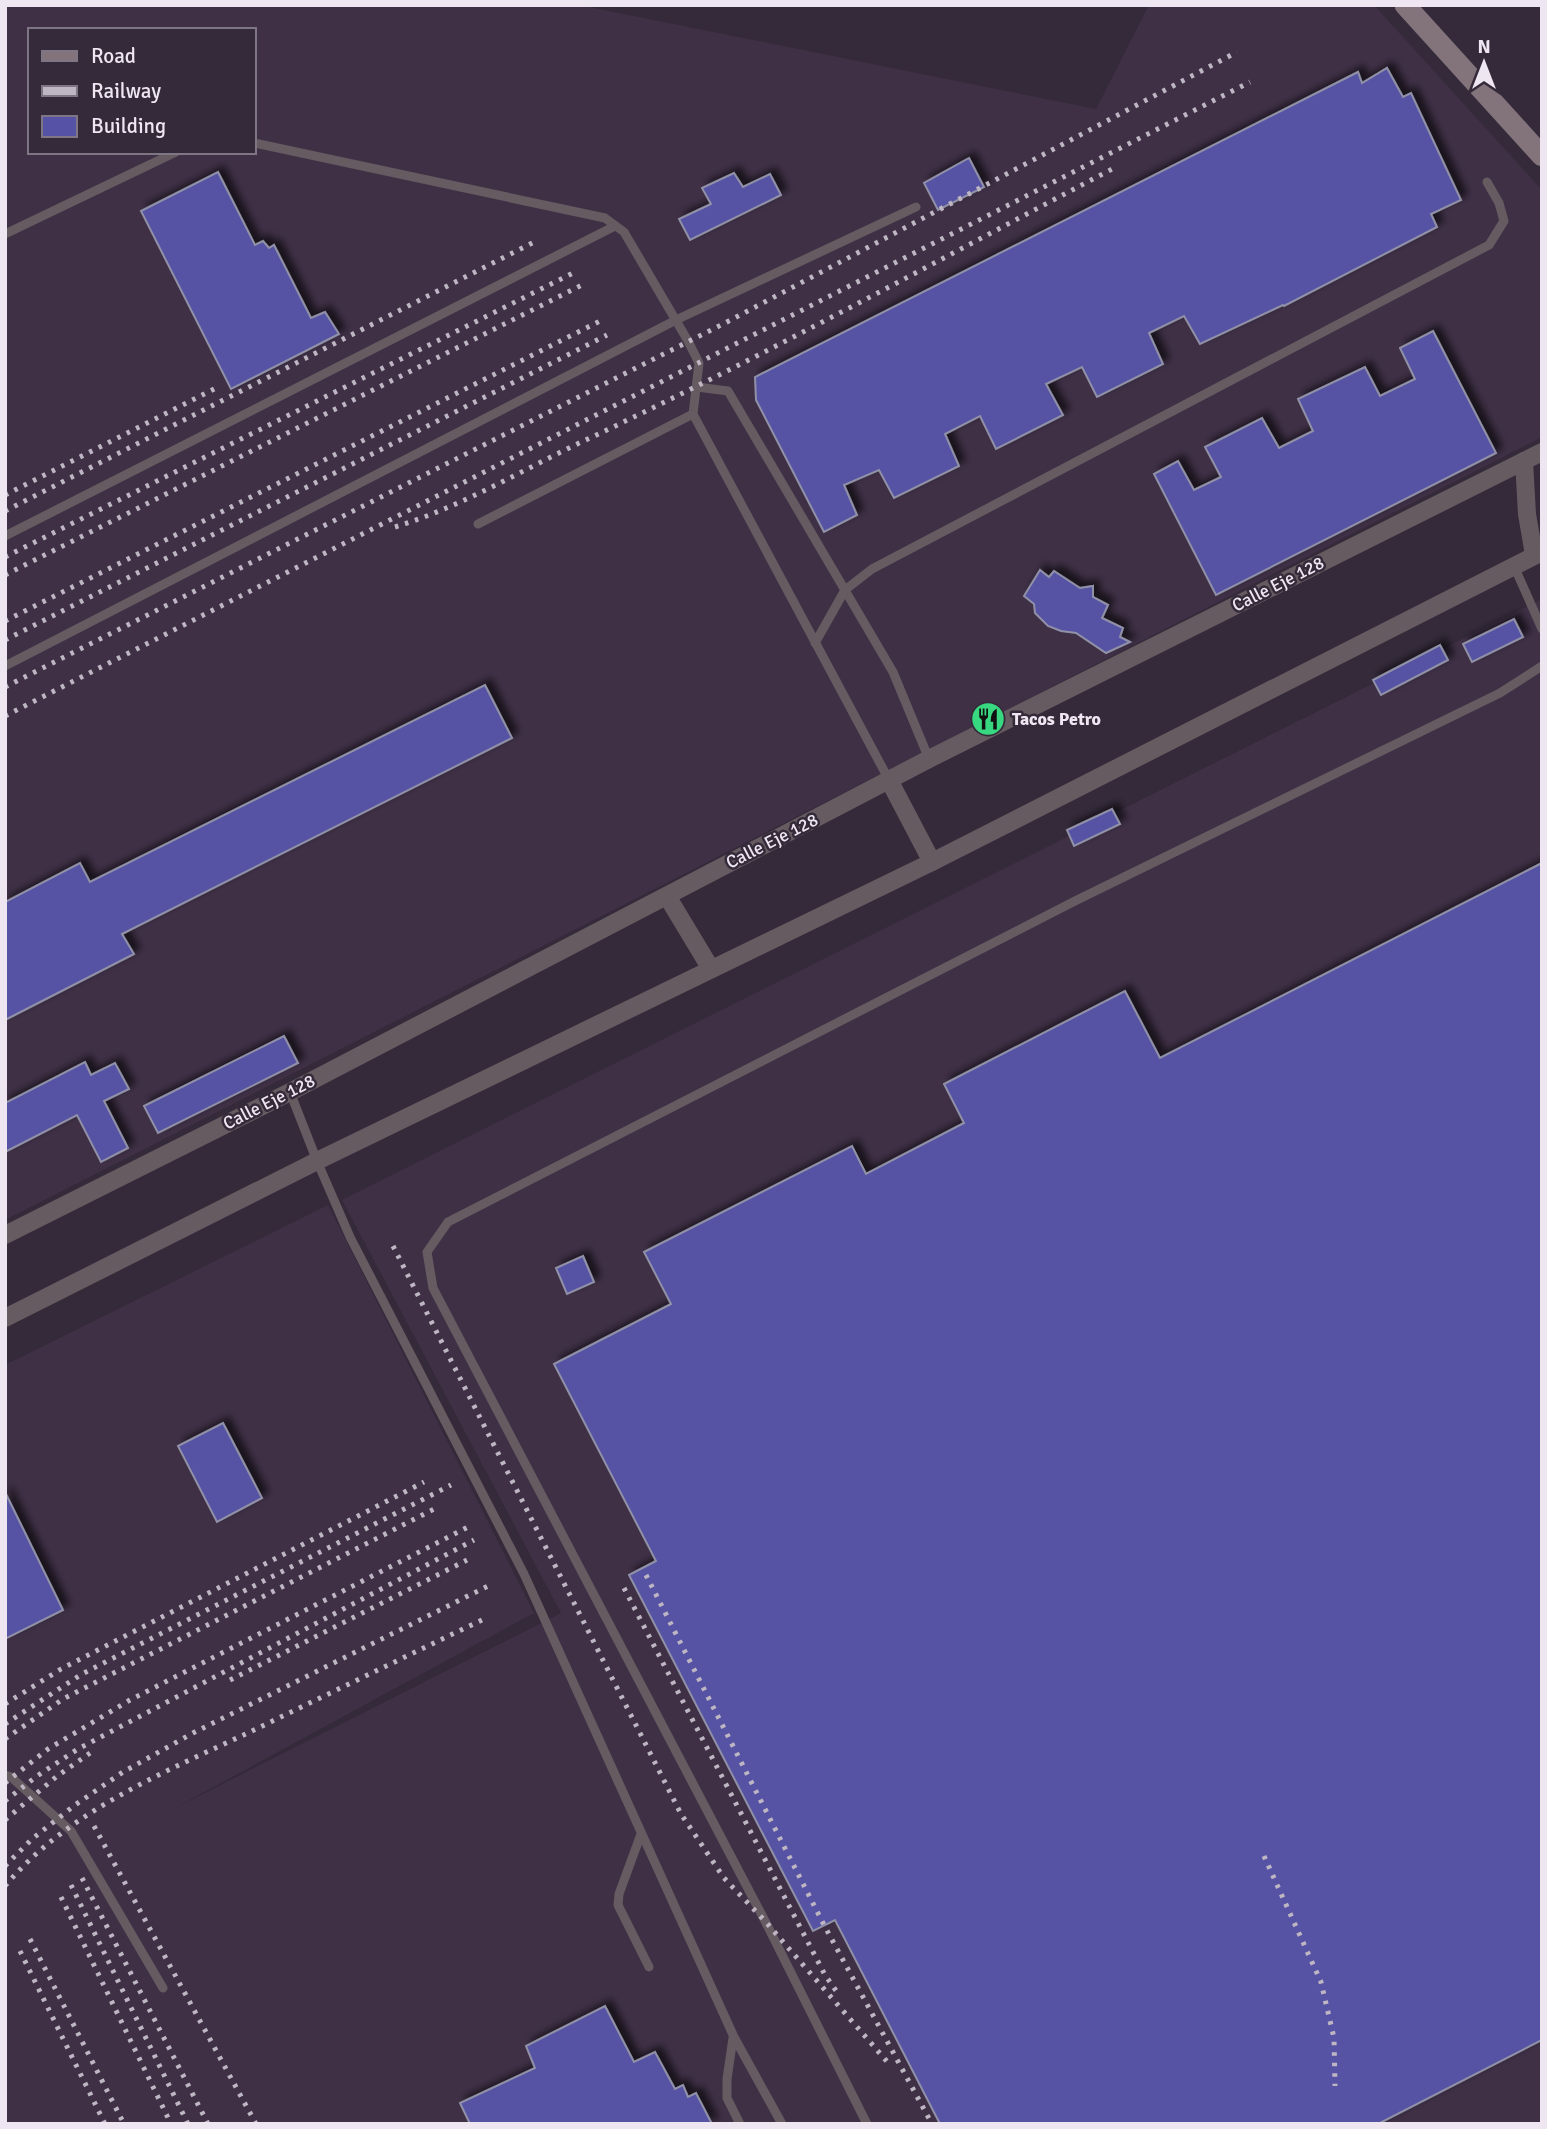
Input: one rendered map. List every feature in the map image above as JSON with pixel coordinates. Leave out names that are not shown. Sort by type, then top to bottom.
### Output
[{"type":"street","points":[[1405,5],[1542,156]]},
{"type":"street","name":"Calle Eje 128","points":[[5,1235],[290,1092],[929,759],[1542,452]]},
{"type":"street","points":[[5,1318],[317,1161],[932,862],[1538,554],[1527,514],[1524,461]]},
{"type":"street","points":[[890,780],[932,862]]},
{"type":"street","points":[[667,896],[711,969]]},
{"type":"lane","points":[[256,143],[605,218],[624,232],[699,363],[693,414],[890,780]]},
{"type":"lane","points":[[5,234],[172,154]]},
{"type":"lane","points":[[815,643],[845,590],[872,569],[1489,245],[1504,220],[1488,182]]},
{"type":"lane","points":[[5,666],[676,320],[916,207]]},
{"type":"lane","points":[[5,536],[615,226]]},
{"type":"lane","points":[[697,387],[728,391],[893,672],[929,759]]},
{"type":"lane","points":[[478,524],[693,414]]},
{"type":"lane","points":[[1514,566],[1542,629]]},
{"type":"lane","points":[[867,2124],[765,1921],[433,1288],[427,1252],[448,1222],[1075,901],[1500,693],[1542,666]]},
{"type":"lane","points":[[290,1092],[350,1237],[524,1574],[734,2037],[782,2124]]},
{"type":"lane","points":[[5,1775],[11,1777],[71,1830],[163,1988]]},
{"type":"lane","points":[[641,1834],[619,1894],[618,1905],[649,1967]]},
{"type":"lane","points":[[734,2037],[726,2079],[727,2098],[740,2124]]},
{"type":"shaded area","points":[[5,5],[579,5],[1096,109],[1149,5],[1374,5],[1542,190],[1542,437],[5,1220]]},
{"type":"shaded area","points":[[1542,599],[1542,2124],[5,2124],[5,1365],[328,1205],[534,1613],[175,1808],[561,1613],[342,1200]]},
{"type":"building","points":[[1387,68],[1403,97],[1411,93],[1461,200],[1431,214],[1437,227],[1284,306],[1200,344],[1184,316],[1149,333],[1163,364],[1097,397],[1082,367],[1046,384],[1063,415],[996,449],[980,416],[945,434],[959,466],[894,498],[879,470],[844,485],[857,515],[824,532],[756,400],[755,377],[1358,72],[1362,83]]},
{"type":"building","points":[[969,158],[984,187],[938,210],[924,183]]},
{"type":"building","points":[[218,172],[255,245],[263,241],[269,248],[274,245],[311,318],[325,312],[339,334],[231,389],[141,211]]},
{"type":"building","points":[[734,173],[743,187],[770,174],[781,195],[690,240],[679,219],[711,204],[702,188]]},
{"type":"building","points":[[1433,331],[1496,453],[1216,595],[1154,474],[1178,461],[1194,490],[1221,477],[1205,447],[1262,418],[1279,448],[1313,431],[1298,399],[1365,367],[1380,396],[1415,379],[1400,348]]},
{"type":"building","points":[[1040,570],[1049,577],[1054,571],[1080,588],[1093,586],[1093,597],[1108,605],[1102,618],[1123,628],[1120,637],[1130,642],[1106,653],[1076,633],[1048,626],[1035,613],[1034,604],[1024,596]]},
{"type":"building","points":[[1514,619],[1523,637],[1472,662],[1463,644]]},
{"type":"building","points":[[1440,645],[1448,660],[1381,695],[1373,680]]},
{"type":"building","points":[[485,685],[512,738],[122,934],[134,954],[5,1020],[5,902],[80,863],[90,882]]},
{"type":"building","points":[[1112,809],[1120,824],[1074,846],[1067,830]]},
{"type":"building","points":[[1542,863],[1542,2040],[1378,2124],[940,2124],[835,1920],[813,1931],[629,1575],[656,1561],[554,1364],[671,1304],[644,1252],[852,1146],[866,1174],[964,1123],[944,1084],[1125,991],[1160,1058]]},
{"type":"building","points":[[284,1036],[298,1063],[158,1133],[144,1106]]},
{"type":"building","points":[[85,1062],[91,1075],[115,1063],[129,1089],[104,1101],[128,1148],[101,1162],[77,1115],[5,1152],[5,1103]]},
{"type":"building","points":[[583,1256],[594,1282],[567,1294],[556,1268]]},
{"type":"building","points":[[223,1423],[262,1498],[217,1522],[178,1446]]},
{"type":"building","points":[[5,1492],[63,1610],[5,1639]]},
{"type":"building","points":[[605,2006],[634,2062],[655,2052],[675,2089],[683,2085],[688,2097],[696,2093],[712,2124],[470,2124],[460,2103],[535,2068],[526,2046]]},
{"type":"railway","points":[[5,687],[725,323],[1237,52]]},
{"type":"railway","points":[[5,716],[1250,82]]},
{"type":"railway","points":[[395,527],[471,497],[725,372],[1116,167]]},
{"type":"railway","points":[[5,511],[538,240]]},
{"type":"railway","points":[[5,557],[573,273]]},
{"type":"railway","points":[[5,575],[584,284]]},
{"type":"railway","points":[[5,621],[602,320]]},
{"type":"railway","points":[[5,640],[607,335]]},
{"type":"railway","points":[[5,495],[218,387]]},
{"type":"railway","points":[[393,1246],[681,1814],[724,1878],[765,1921],[890,2065]]},
{"type":"railway","points":[[5,1704],[61,1669],[424,1482]]},
{"type":"railway","points":[[5,1724],[82,1674],[451,1485]]},
{"type":"railway","points":[[5,1739],[63,1699],[438,1507]]},
{"type":"railway","points":[[5,1783],[48,1749],[130,1700],[468,1527]]},
{"type":"railway","points":[[5,1801],[78,1749],[474,1540]]},
{"type":"railway","points":[[230,1680],[467,1560]]},
{"type":"railway","points":[[646,1575],[824,1925],[932,2124]]},
{"type":"railway","points":[[5,1866],[32,1839],[123,1772],[193,1733],[492,1584]]},
{"type":"railway","points":[[624,1588],[825,1975],[837,1992]]},
{"type":"railway","points":[[5,1886],[30,1859],[58,1835],[120,1795],[488,1617]]},
{"type":"railway","points":[[5,1820],[56,1777],[90,1753]]},
{"type":"railway","points":[[94,1826],[256,2124]]},
{"type":"railway","points":[[1264,1856],[1321,1982],[1334,2038],[1335,2086]]},
{"type":"railway","points":[[82,1878],[208,2124]]},
{"type":"railway","points":[[71,1885],[188,2124]]},
{"type":"railway","points":[[61,1897],[171,2124]]},
{"type":"railway","points":[[30,1939],[124,2124]]},
{"type":"railway","points":[[20,1951],[105,2124]]},
{"type":"place","name":"Tacos Petro","points":[[988,719]]}]
